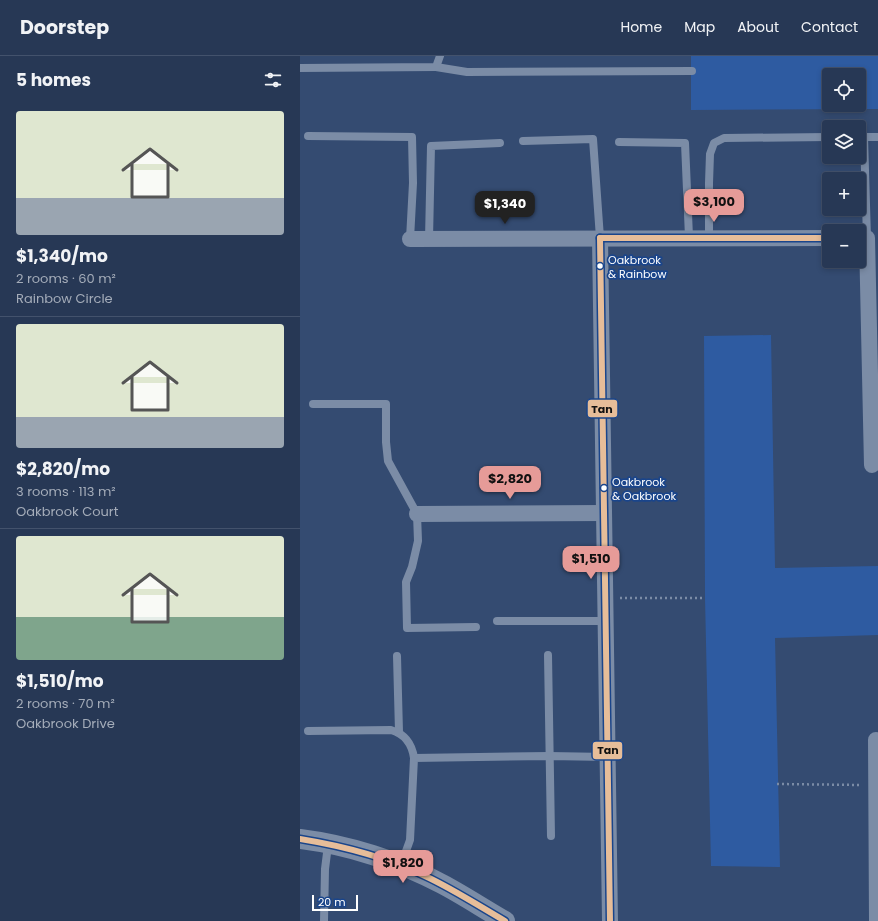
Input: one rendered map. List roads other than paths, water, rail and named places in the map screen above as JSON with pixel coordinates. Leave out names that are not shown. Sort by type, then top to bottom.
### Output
[{"type":"street","points":[[410,239],[689,237],[822,238]]},
{"type":"street","points":[[600,238],[610,921]]},
{"type":"street","points":[[868,238],[872,465]]},
{"type":"street","points":[[417,514],[604,513]]},
{"type":"street","points":[[876,740],[877,921]]},
{"type":"street","points":[[300,839],[356,851],[400,865],[441,883],[505,921]]},
{"type":"lane","points":[[436,67],[440,56]]},
{"type":"lane","points":[[300,68],[436,67],[467,72],[692,71]]},
{"type":"lane","points":[[308,136],[412,137],[414,183],[410,239]]},
{"type":"lane","points":[[709,237],[709,165],[714,143],[724,138],[822,137]]},
{"type":"lane","points":[[866,137],[878,137]]},
{"type":"lane","points":[[524,141],[594,139],[600,238]]},
{"type":"lane","points":[[619,142],[686,143],[689,237]]},
{"type":"lane","points":[[429,239],[431,146],[500,143]]},
{"type":"lane","points":[[864,164],[868,238]]},
{"type":"lane","points":[[313,404],[386,404],[386,442],[388,461],[417,514],[418,541],[412,567],[406,582],[407,628],[476,627]]},
{"type":"lane","points":[[497,621],[605,621]]},
{"type":"lane","points":[[548,655],[550,836]]},
{"type":"lane","points":[[397,656],[399,732]]},
{"type":"lane","points":[[308,731],[391,730],[399,732],[411,745],[414,758],[410,840],[400,865]]},
{"type":"lane","points":[[414,758],[549,756],[608,757]]},
{"type":"lane","points":[[324,921],[325,869],[328,845]]},
{"type":"place","name":"Oakbrook & Rainbow","points":[[600,266]]},
{"type":"place","name":"Oakbrook & Oakbrook","points":[[604,488]]}]
